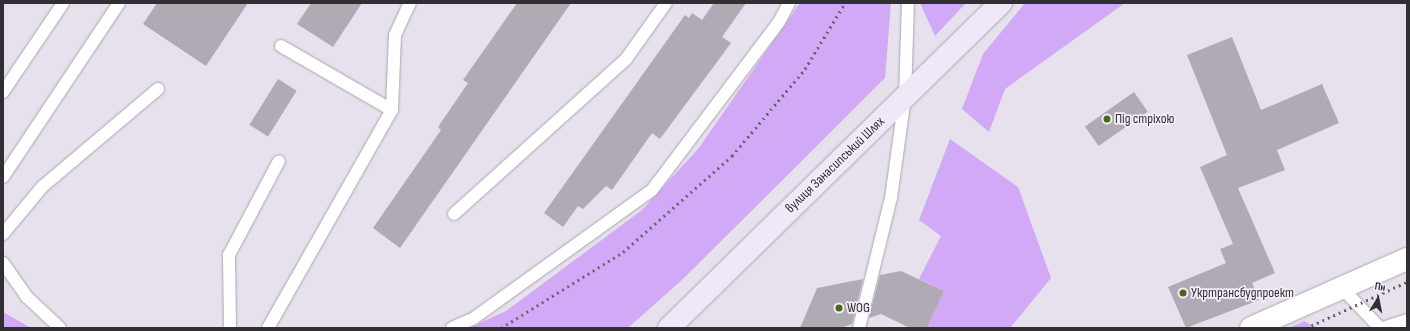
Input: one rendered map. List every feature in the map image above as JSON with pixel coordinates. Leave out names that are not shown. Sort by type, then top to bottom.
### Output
[{"type":"main road","name":"вулиця Занасипський Шлях","points":[[669,328],[1001,3]]},
{"type":"street","points":[[1251,328],[1407,259]]},
{"type":"lane","points":[[3,92],[63,3]]},
{"type":"lane","points":[[3,177],[119,3]]},
{"type":"lane","points":[[268,328],[392,110],[394,35],[410,3]]},
{"type":"lane","points":[[454,214],[626,59],[666,3]]},
{"type":"lane","points":[[452,328],[474,318],[652,190],[779,22],[789,3]]},
{"type":"lane","points":[[859,328],[891,198],[905,96],[908,3]]},
{"type":"lane","points":[[281,46],[392,110]]},
{"type":"lane","points":[[3,234],[42,188],[158,89]]},
{"type":"lane","points":[[230,328],[229,255],[279,161]]},
{"type":"lane","points":[[3,263],[27,297],[60,328]]},
{"type":"lane","points":[[1342,288],[1382,328],[1407,320]]},
{"type":"shaded area","points":[[800,3],[891,3],[885,78],[684,278],[628,328],[469,328],[506,311],[642,210],[698,149]]},
{"type":"shaded area","points":[[920,3],[966,3],[935,36]]},
{"type":"shaded area","points":[[1025,3],[1125,3],[1005,89],[989,132],[962,109],[983,54]]},
{"type":"shaded area","points":[[950,139],[1018,187],[1051,278],[1010,328],[927,328],[944,291],[919,279],[941,236],[919,220]]},
{"type":"shaded area","points":[[3,312],[31,328],[3,328]]},
{"type":"shaded area","points":[[1304,321],[1318,328],[1289,328]]},
{"type":"building","points":[[157,3],[248,3],[206,66],[143,24]]},
{"type":"building","points":[[311,3],[362,3],[333,47],[297,24]]},
{"type":"building","points":[[517,3],[571,3],[400,248],[373,228],[441,130],[438,127],[468,83],[463,80]]},
{"type":"building","points":[[714,3],[746,3],[722,37],[731,43],[660,139],[652,133],[612,190],[606,186],[583,209],[578,206],[563,227],[544,213],[685,15],[689,18],[692,13],[702,20]]},
{"type":"building","points":[[1232,37],[1261,110],[1322,84],[1339,123],[1277,150],[1285,170],[1238,188],[1275,273],[1252,283],[1259,300],[1186,328],[1168,287],[1226,263],[1220,249],[1233,244],[1200,167],[1227,155],[1187,55]]},
{"type":"building","points":[[278,79],[297,91],[268,136],[249,125]]},
{"type":"building","points":[[1134,92],[1148,112],[1099,146],[1085,126]]},
{"type":"building","points":[[901,271],[944,291],[927,328],[910,328],[881,314],[869,318],[880,275]]},
{"type":"building","points":[[863,279],[852,324],[841,328],[800,328],[817,288]]},
{"type":"railway","points":[[501,328],[623,252],[732,156],[805,69],[845,3]]},
{"type":"railway","points":[[1306,328],[1407,282]]},
{"type":"place","name":"Під стріхою","points":[[1107,119]]},
{"type":"place","name":"Укртрансбудпроект","points":[[1183,293]]},
{"type":"place","name":"WOG","points":[[839,308]]}]
